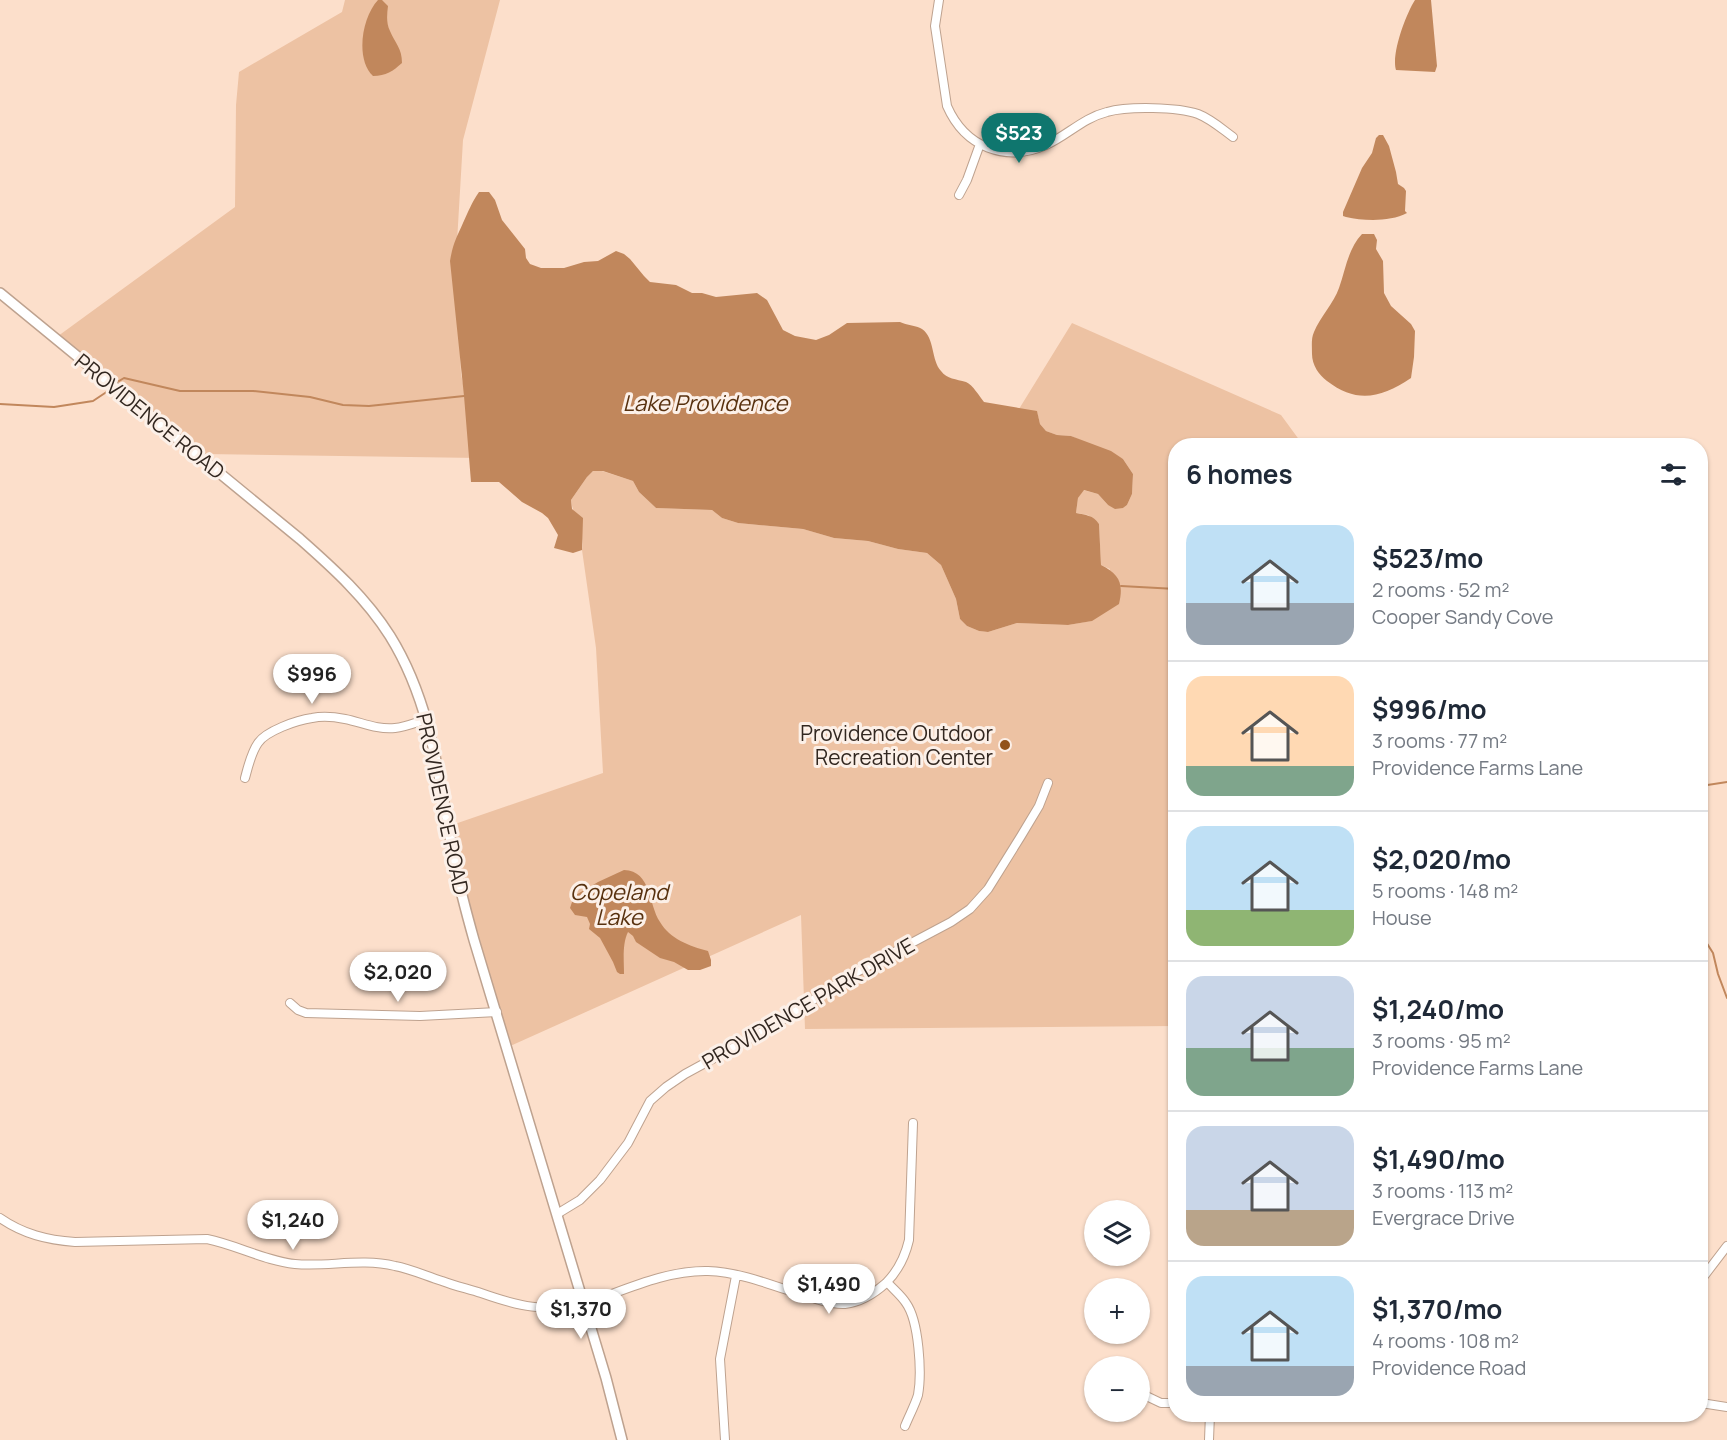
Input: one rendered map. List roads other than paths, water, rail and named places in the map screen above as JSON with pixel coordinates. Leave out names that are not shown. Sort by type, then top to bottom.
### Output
[{"type":"street","points":[[939,0],[936,34],[947,106],[958,127],[980,144],[998,151],[1033,149],[1048,144],[1096,115],[1134,108],[1186,111],[1197,114],[1208,118],[1233,137]]},
{"type":"street","points":[[959,195],[980,144]]},
{"type":"street","name":"PROVIDENCE ROAD","points":[[0,293],[300,539],[343,577],[390,636],[416,687],[427,720],[434,746],[461,893],[584,1302],[622,1440]]},
{"type":"street","points":[[245,778],[255,748],[265,735],[306,719],[342,718],[368,726],[389,728],[427,720]]},
{"type":"street","name":"PROVIDENCE PARK DRIVE","points":[[557,1214],[580,1200],[600,1180],[628,1143],[650,1101],[666,1087],[685,1074],[773,1026],[853,974],[951,922],[970,909],[988,889],[1021,836],[1039,806],[1048,783]]},
{"type":"street","points":[[290,1003],[306,1013],[420,1016],[496,1012]]},
{"type":"street","points":[[0,1218],[31,1235],[53,1241],[207,1239],[293,1264],[364,1262],[393,1265],[521,1305],[558,1308],[678,1273],[708,1271],[736,1276],[826,1302],[844,1304],[861,1300],[877,1292],[895,1274],[906,1252],[909,1240],[912,1123]]},
{"type":"street","points":[[1708,1271],[1727,1246]]},
{"type":"street","points":[[725,1440],[720,1359],[736,1276]]},
{"type":"street","points":[[887,1282],[906,1302],[916,1329],[919,1368],[918,1395],[905,1426]]},
{"type":"street","points":[[1150,1398],[1161,1403],[1168,1403]]},
{"type":"street","points":[[1708,1405],[1727,1407]]},
{"type":"street","points":[[1209,1440],[1210,1422]]},
{"type":"water","points":[[378,0],[382,0],[388,6],[388,25],[400,49],[402,63],[389,72],[373,76],[367,69],[362,49],[368,17]]},
{"type":"water","points":[[1415,0],[1431,0],[1437,66],[1435,72],[1396,70],[1397,45]]},
{"type":"water","points":[[1379,135],[1383,135],[1389,146],[1398,184],[1406,191],[1405,211],[1407,213],[1377,220],[1343,216],[1362,168],[1372,153]]},
{"type":"water","name":"Lake Providence","points":[[479,192],[489,192],[495,200],[502,220],[525,249],[526,258],[530,264],[541,268],[564,268],[584,262],[598,261],[616,251],[630,259],[650,282],[676,285],[692,293],[716,297],[757,293],[767,300],[783,330],[795,336],[816,340],[829,335],[847,323],[900,322],[922,329],[929,338],[936,361],[943,374],[969,383],[984,402],[1037,411],[1040,424],[1046,431],[1071,436],[1111,451],[1123,459],[1133,474],[1132,494],[1127,505],[1115,509],[1098,494],[1084,490],[1078,498],[1076,513],[1092,517],[1099,524],[1101,565],[1119,580],[1121,590],[1119,604],[1092,621],[1068,625],[1017,623],[988,632],[979,631],[967,626],[960,619],[956,599],[941,565],[927,553],[898,549],[868,541],[834,538],[803,529],[738,523],[722,518],[712,510],[656,508],[639,492],[633,481],[603,471],[593,471],[571,500],[572,509],[583,518],[582,550],[573,553],[554,548],[558,535],[548,518],[542,513],[522,502],[499,482],[471,482],[450,261],[457,237]]},
{"type":"water","points":[[1362,234],[1374,234],[1377,240],[1376,249],[1383,261],[1384,293],[1391,306],[1411,324],[1415,331],[1411,378],[1389,390],[1369,396],[1349,393],[1327,381],[1316,369],[1312,354],[1314,332],[1337,294],[1350,252]]},
{"type":"water","name":"Copeland Lake","points":[[624,870],[640,876],[645,882],[656,915],[664,928],[681,941],[708,951],[711,966],[700,970],[688,970],[674,962],[660,958],[636,942],[628,932],[624,947],[624,974],[617,972],[600,938],[589,929],[590,924],[587,917],[575,915],[570,908],[574,896]]},
{"type":"waterway","points":[[119,381],[124,378],[180,391],[253,391],[310,397],[343,405],[369,406],[464,396]]},
{"type":"waterway","points":[[0,404],[54,407],[93,401],[108,391]]},
{"type":"waterway","points":[[1121,586],[1168,589]]},
{"type":"waterway","points":[[1708,785],[1727,782]]},
{"type":"waterway","points":[[1708,945],[1713,953],[1727,998]]},
{"type":"place","name":"Providence Outdoor Recreation Center","points":[[1005,745]]}]
